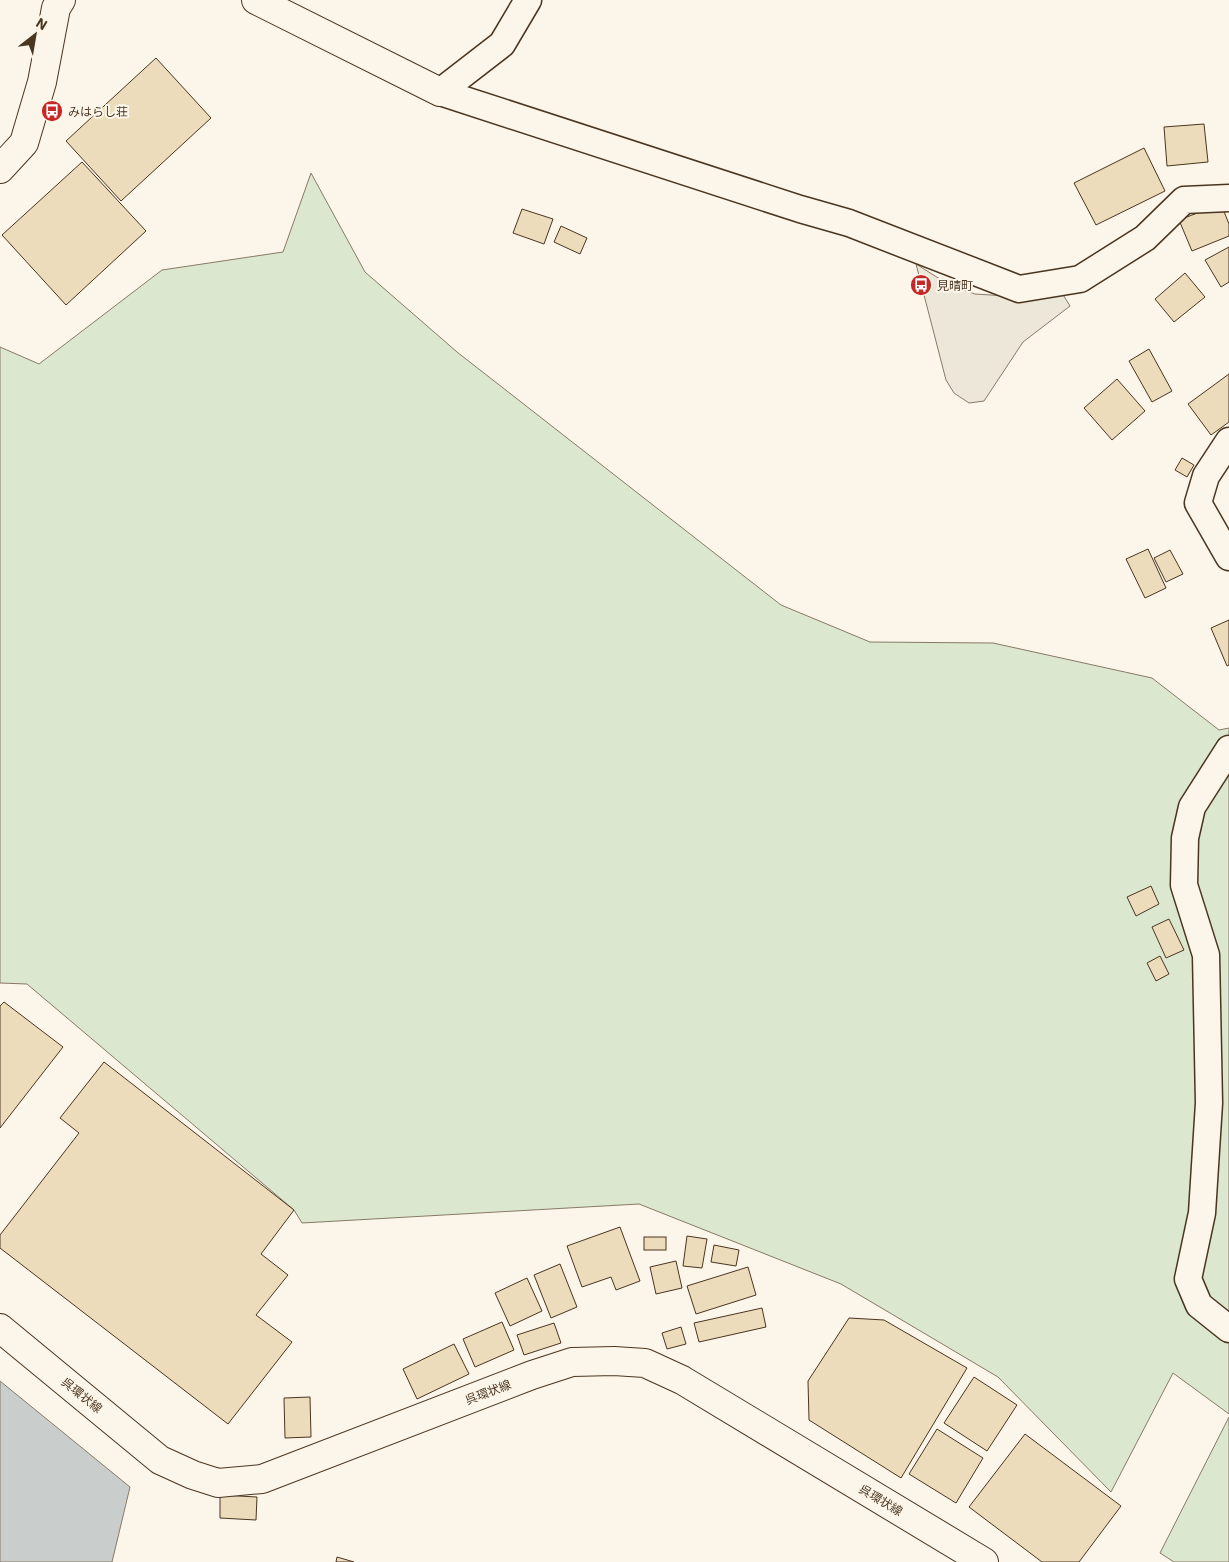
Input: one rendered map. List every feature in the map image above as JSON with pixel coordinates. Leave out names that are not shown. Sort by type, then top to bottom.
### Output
[{"type":"main road","points":[[0,169],[24,143],[42,82],[56,8],[61,0]]},
{"type":"main road","points":[[256,0],[440,92]]},
{"type":"main road","name":"呉環状線","points":[[0,1328],[160,1460],[193,1475],[218,1483],[262,1479],[532,1375],[572,1362],[614,1361],[645,1363],[682,1380],[984,1562]]},
{"type":"street","points":[[440,92],[502,44],[528,0]]},
{"type":"street","points":[[440,92],[800,209],[849,223],[1019,289],[1080,279],[1145,238],[1184,200],[1229,198]]},
{"type":"street","points":[[1229,441],[1206,476],[1198,503],[1229,557]]},
{"type":"street","points":[[1229,749],[1192,807],[1185,838],[1184,876],[1184,885],[1206,955],[1209,1103],[1202,1213],[1188,1279],[1199,1305],[1229,1329]]},
{"type":"green space","points":[[311,173],[365,272],[457,352],[781,605],[870,642],[993,643],[1152,678],[1219,730],[1229,728],[1229,1414],[1173,1373],[1111,1492],[998,1377],[841,1284],[639,1204],[302,1223],[294,1210],[27,984],[0,983],[0,347],[39,364],[162,270],[283,252]]},
{"type":"green space","points":[[1229,1417],[1229,1562],[1174,1562],[1160,1553]]},
{"type":"shaded area","points":[[916,264],[951,286],[975,294],[1023,297],[1062,293],[1070,306],[1023,342],[984,401],[969,403],[954,393],[946,380]]},
{"type":"shaded area","points":[[0,1381],[130,1487],[112,1562],[0,1562]]},
{"type":"building","points":[[156,58],[211,118],[121,201],[66,141]]},
{"type":"building","points":[[1204,124],[1208,162],[1167,166],[1164,127]]},
{"type":"building","points":[[1144,148],[1165,191],[1096,225],[1074,183]]},
{"type":"building","points":[[82,162],[146,231],[66,305],[2,235]]},
{"type":"building","points":[[1221,204],[1229,224],[1229,236],[1192,251],[1179,220]]},
{"type":"building","points":[[522,209],[553,219],[544,244],[513,233]]},
{"type":"building","points":[[561,226],[587,238],[580,254],[554,242]]},
{"type":"building","points":[[1229,247],[1229,282],[1221,287],[1205,260]]},
{"type":"building","points":[[1185,273],[1205,297],[1174,322],[1155,299]]},
{"type":"building","points":[[1149,349],[1172,391],[1152,402],[1129,361]]},
{"type":"building","points":[[1229,374],[1229,422],[1211,435],[1188,404]]},
{"type":"building","points":[[1117,379],[1145,411],[1112,440],[1084,408]]},
{"type":"building","points":[[1182,458],[1194,465],[1187,477],[1175,470]]},
{"type":"building","points":[[1148,549],[1166,588],[1145,598],[1126,559]]},
{"type":"building","points":[[1170,550],[1183,574],[1166,582],[1154,558]]},
{"type":"building","points":[[1229,620],[1229,665],[1227,666],[1211,628]]},
{"type":"building","points":[[1151,886],[1159,904],[1136,916],[1127,897]]},
{"type":"building","points":[[1169,919],[1184,950],[1166,958],[1152,927]]},
{"type":"building","points":[[1160,956],[1169,974],[1156,981],[1147,963]]},
{"type":"building","points":[[4,1002],[63,1047],[0,1128],[0,1006]]},
{"type":"building","points":[[104,1062],[294,1210],[261,1254],[288,1275],[256,1315],[292,1342],[228,1424],[0,1248],[0,1235],[79,1133],[60,1118]]},
{"type":"building","points":[[620,1227],[640,1281],[616,1290],[611,1277],[582,1287],[567,1246]]},
{"type":"building","points":[[687,1236],[707,1239],[702,1268],[683,1266]]},
{"type":"building","points":[[644,1237],[666,1237],[666,1250],[644,1250]]},
{"type":"building","points":[[714,1245],[739,1250],[736,1266],[711,1262]]},
{"type":"building","points":[[676,1261],[682,1288],[656,1294],[650,1267]]},
{"type":"building","points":[[560,1264],[577,1307],[551,1318],[534,1275]]},
{"type":"building","points":[[748,1267],[756,1295],[696,1314],[687,1286]]},
{"type":"building","points":[[527,1278],[542,1311],[510,1326],[495,1293]]},
{"type":"building","points":[[762,1308],[766,1327],[699,1342],[694,1323]]},
{"type":"building","points":[[849,1318],[884,1320],[967,1368],[901,1478],[809,1420],[808,1381]]},
{"type":"building","points":[[502,1322],[514,1350],[475,1367],[463,1339]]},
{"type":"building","points":[[554,1323],[561,1343],[524,1355],[517,1335]]},
{"type":"building","points":[[681,1327],[686,1344],[667,1349],[662,1333]]},
{"type":"building","points":[[454,1344],[469,1374],[417,1399],[403,1369]]},
{"type":"building","points":[[974,1377],[1017,1405],[987,1451],[944,1423]]},
{"type":"building","points":[[310,1397],[311,1437],[285,1438],[284,1398]]},
{"type":"building","points":[[937,1429],[983,1458],[956,1503],[909,1474]]},
{"type":"building","points":[[1025,1434],[1121,1506],[1079,1562],[1042,1562],[969,1507]]},
{"type":"building","points":[[220,1495],[257,1497],[256,1520],[220,1518]]},
{"type":"building","points":[[337,1557],[354,1562],[336,1562]]},
{"type":"place","name":"みはらし荘","points":[[52,111]]},
{"type":"place","name":"見晴町","points":[[921,285]]}]
